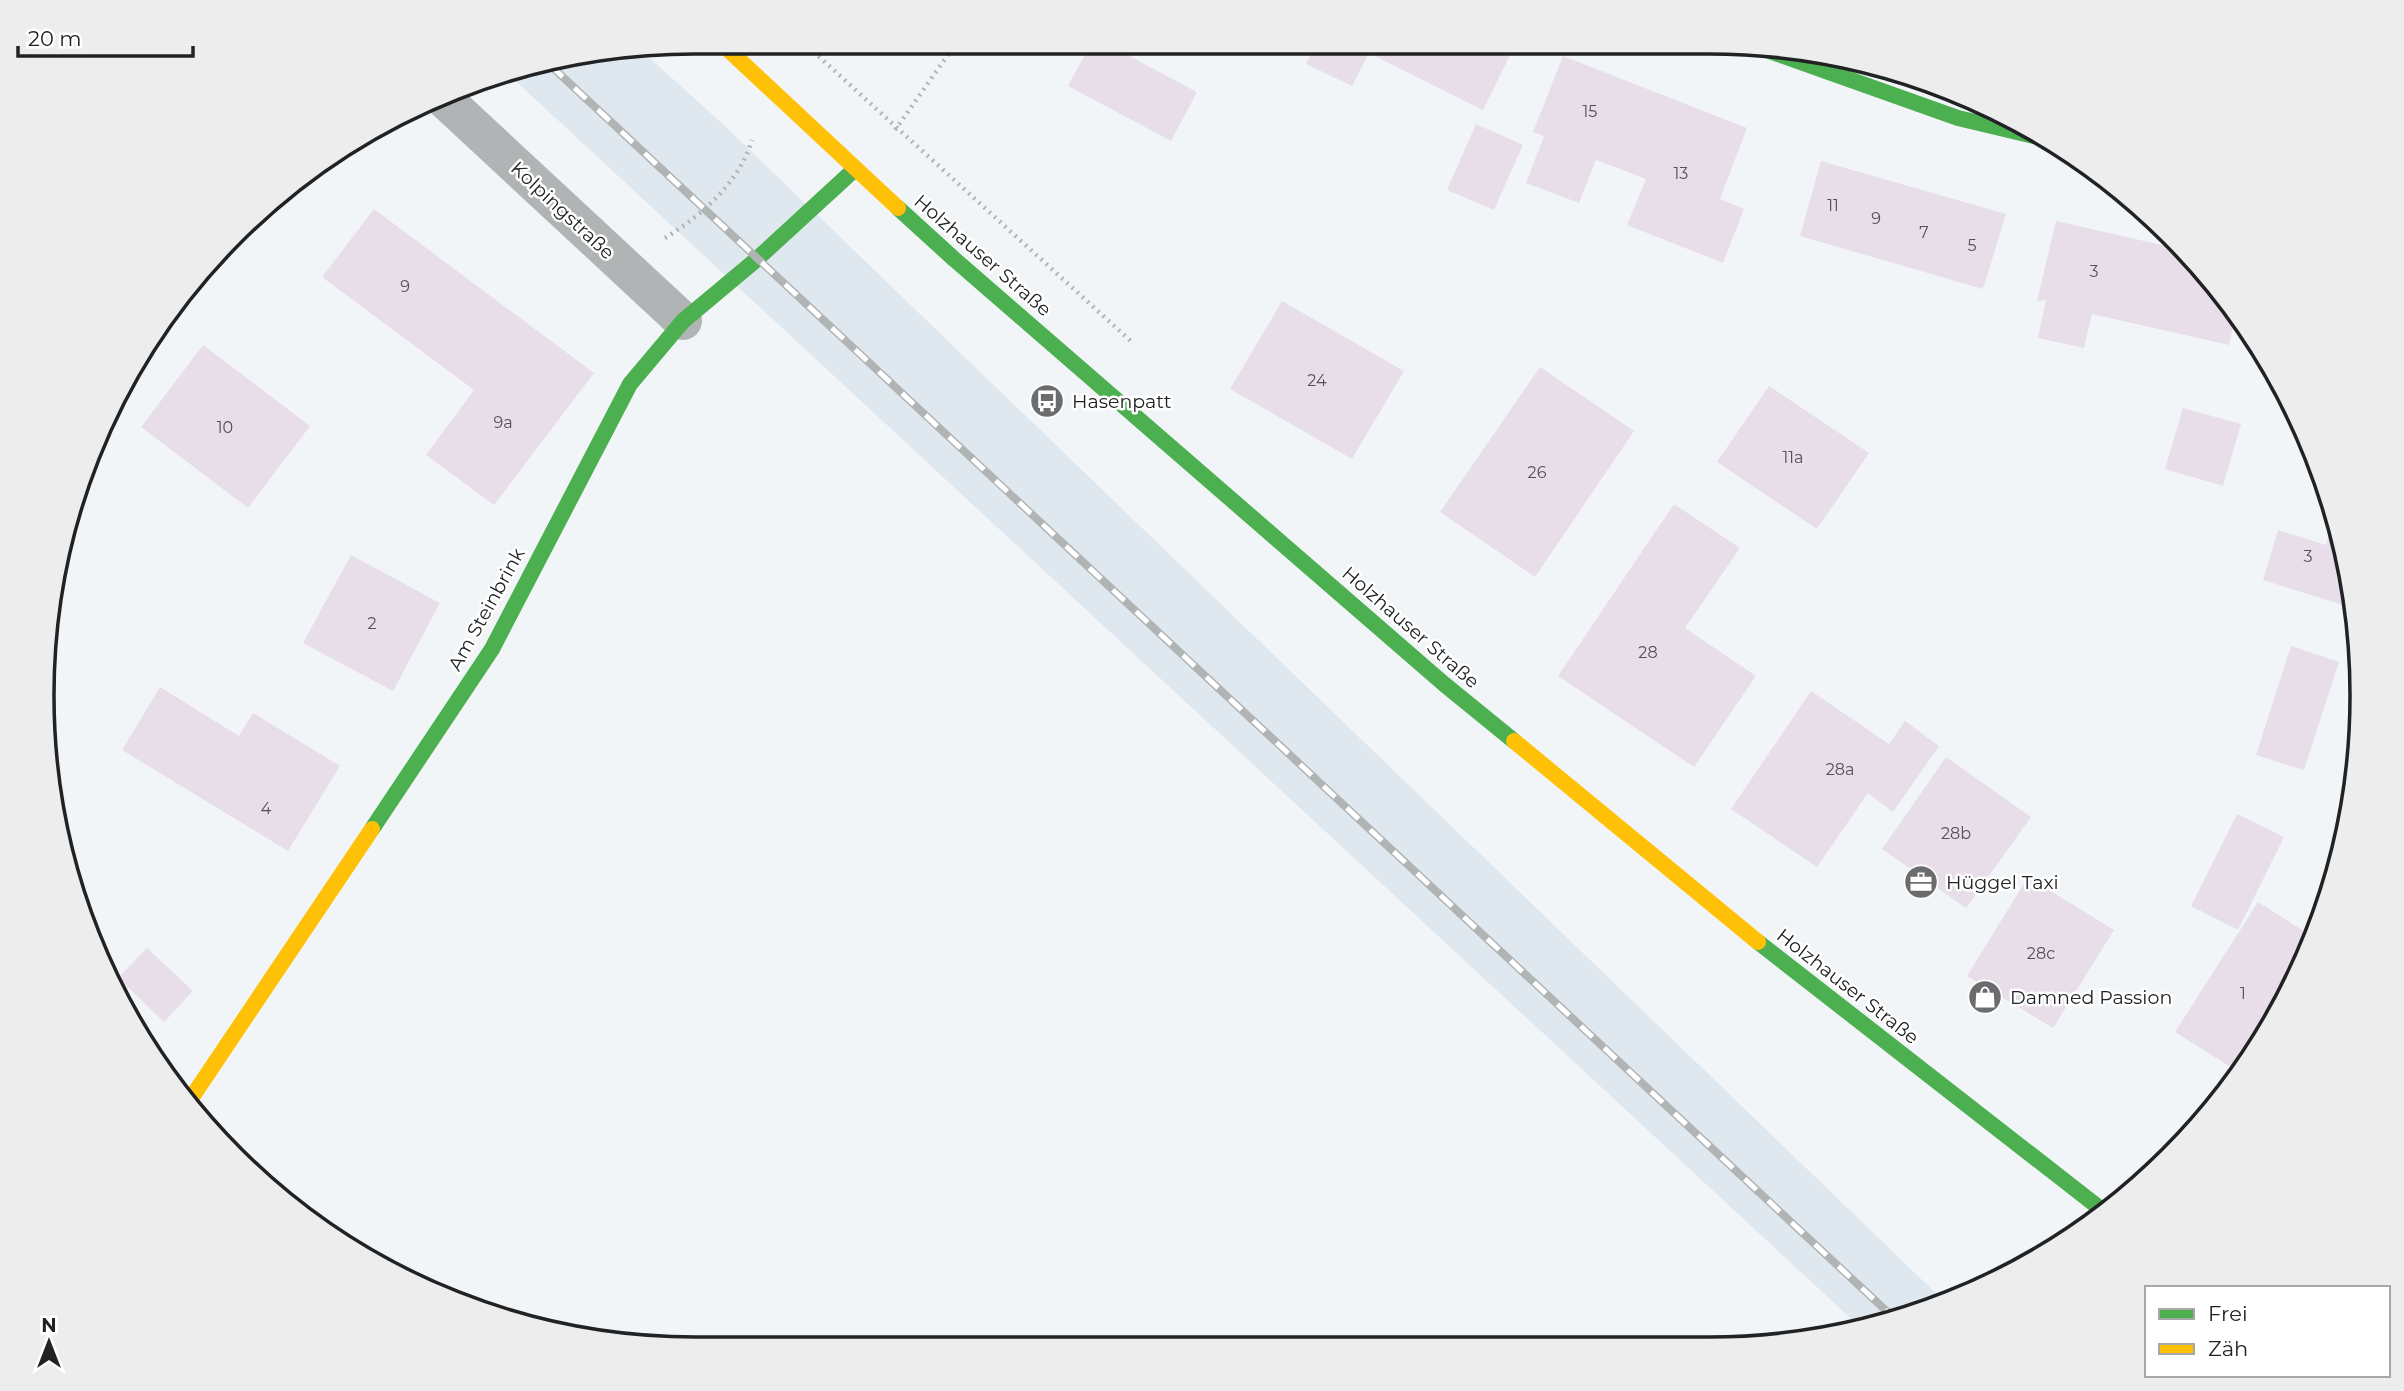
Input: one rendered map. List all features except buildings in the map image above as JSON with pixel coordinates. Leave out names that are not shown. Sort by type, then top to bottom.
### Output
[{"type":"street","name":"Holzhauser Straße","points":[[733,54],[954,259],[1455,693],[1798,975],[2097,1206]]},
{"type":"street","points":[[1797,61],[1958,118],[2012,131]]},
{"type":"street","name":"Kolpingstraße","points":[[449,104],[683,321]]},
{"type":"street","name":"Am Steinbrink","points":[[193,1094],[492,649],[630,384],[683,321],[757,259],[855,169]]},
{"type":"path","points":[[816,54],[1142,351]]},
{"type":"path","points":[[897,128],[949,54]]},
{"type":"path","points":[[623,265],[705,210],[733,178],[753,141],[748,111],[769,88]]},
{"type":"shaded area","points":[[648,57],[725,126],[1937,1294],[1852,1320],[515,80],[570,67]]},
{"type":"railway","points":[[556,70],[1887,1311]]},
{"type":"traffic: fast","points":[[1797,61],[1958,118],[2012,131]]},
{"type":"traffic: fast","points":[[372,829],[492,649],[630,384],[683,321],[757,259],[855,169]]},
{"type":"traffic: fast","points":[[898,208],[1444,684],[1514,741]]},
{"type":"traffic: fast","points":[[1758,942],[2097,1206]]},
{"type":"traffic: slow","points":[[733,54],[898,208]]},
{"type":"traffic: slow","points":[[1514,741],[1758,942]]},
{"type":"traffic: slow","points":[[194,1094],[372,829]]},
{"type":"place","name":"Hasenpatt","points":[[1047,401]]},
{"type":"place","name":"Hüggel Taxi","points":[[1921,882]]},
{"type":"place","name":"Damned Passion","points":[[1985,997]]}]
